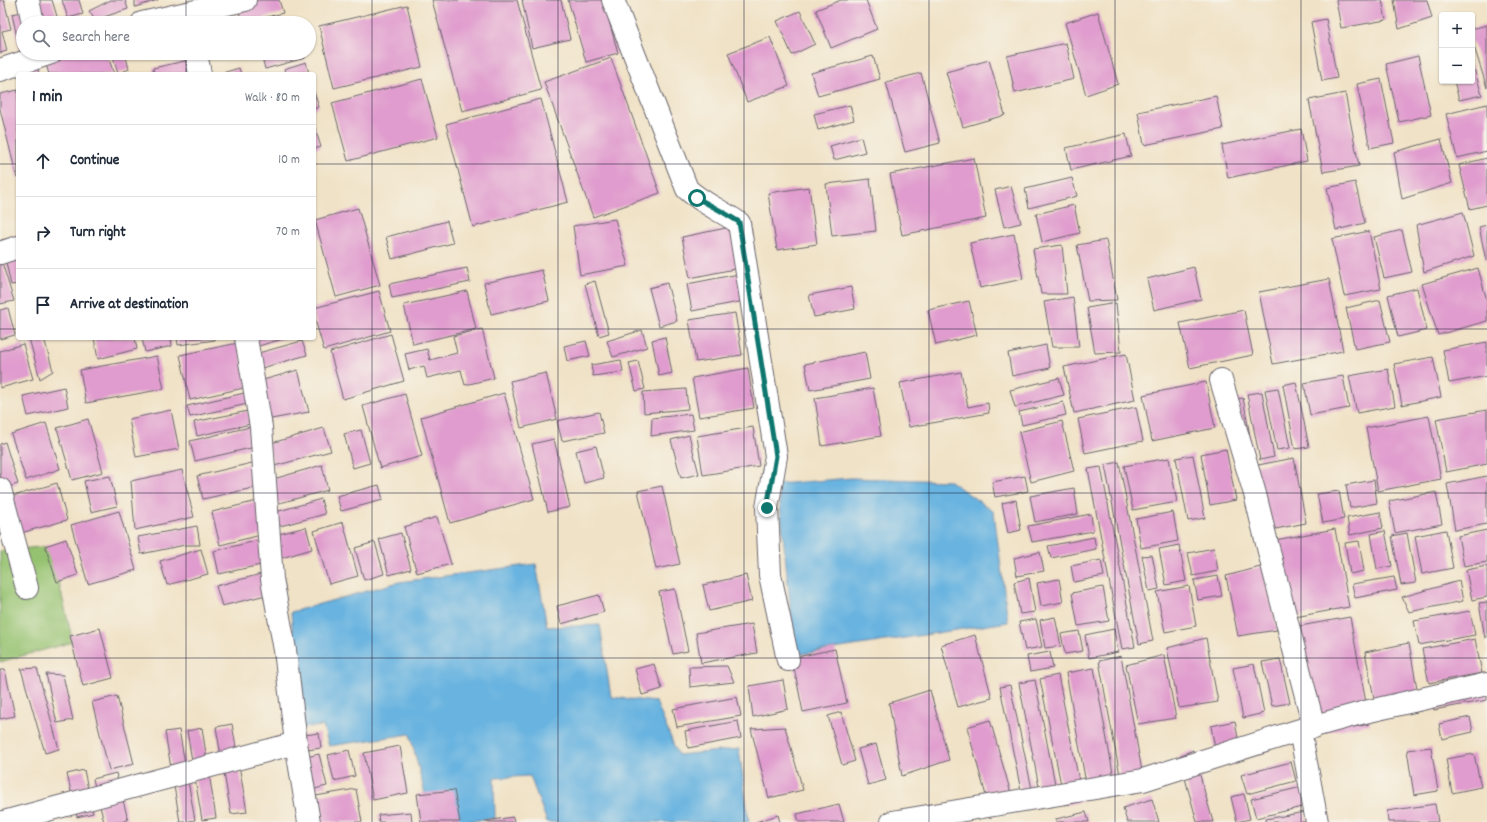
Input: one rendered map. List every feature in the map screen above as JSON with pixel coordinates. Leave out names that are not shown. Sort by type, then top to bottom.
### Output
[{"type":"street","points":[[28,0],[31,16]]},
{"type":"street","points":[[172,16],[245,0]]},
{"type":"street","points":[[613,0],[686,189],[697,198],[739,222],[776,456],[767,508],[770,576],[788,660]]},
{"type":"street","points":[[0,70],[28,60]]},
{"type":"street","points":[[197,60],[200,72]]},
{"type":"street","points":[[0,253],[16,248]]},
{"type":"street","points":[[246,340],[261,427],[272,579],[285,650],[296,743],[309,822]]},
{"type":"street","points":[[1221,380],[1255,494],[1272,564],[1307,729],[1317,822]]},
{"type":"street","points":[[0,489],[27,588]]},
{"type":"street","points":[[892,822],[972,816],[1143,780],[1366,712],[1487,684]]},
{"type":"street","points":[[3,822],[296,743]]},
{"type":"green space","points":[[50,546],[73,642],[0,662],[0,551]]},
{"type":"water","points":[[851,478],[950,481],[994,512],[1008,622],[795,655],[778,484]]},
{"type":"water","points":[[536,564],[547,627],[600,625],[611,697],[656,702],[678,755],[739,749],[749,822],[547,822],[530,776],[494,778],[495,818],[463,822],[432,822],[410,734],[329,746],[323,726],[300,728],[291,612],[399,582]]},
{"type":"building","points":[[0,0],[4,0],[11,29],[2,31],[7,51],[0,53]]},
{"type":"building","points":[[34,0],[52,0],[57,16],[39,16]]},
{"type":"building","points":[[62,0],[79,0],[83,14],[67,16]]},
{"type":"building","points":[[111,0],[125,0],[128,9],[107,16],[92,16],[89,11]]},
{"type":"building","points":[[135,0],[158,0],[135,7]]},
{"type":"building","points":[[236,0],[279,0],[283,13],[271,16],[240,16]]},
{"type":"building","points":[[432,0],[517,0],[541,90],[462,111]]},
{"type":"building","points":[[522,0],[561,0],[570,39],[532,48]]},
{"type":"building","points":[[568,0],[603,0],[618,53],[586,62]]},
{"type":"building","points":[[841,0],[866,0],[877,29],[831,48],[816,10]]},
{"type":"building","points":[[1336,0],[1382,0],[1386,20],[1341,28]]},
{"type":"building","points":[[1394,0],[1427,0],[1432,18],[1399,29]]},
{"type":"building","points":[[407,5],[422,67],[334,88],[319,26]]},
{"type":"building","points":[[26,11],[25,16],[16,16],[16,32],[12,14]]},
{"type":"building","points":[[800,11],[815,44],[792,55],[777,21]]},
{"type":"building","points":[[1098,12],[1118,84],[1086,95],[1065,23]]},
{"type":"building","points":[[1326,19],[1337,78],[1322,81],[1311,22]]},
{"type":"building","points":[[1487,25],[1487,88],[1475,50],[1475,28]]},
{"type":"building","points":[[770,37],[789,86],[747,102],[728,53]]},
{"type":"building","points":[[1066,43],[1074,79],[1015,93],[1007,56]]},
{"type":"building","points":[[873,56],[880,79],[818,96],[811,73]]},
{"type":"building","points":[[1418,56],[1431,115],[1399,122],[1386,64]]},
{"type":"building","points":[[611,58],[660,193],[593,217],[544,82]]},
{"type":"building","points":[[22,60],[36,60],[39,72],[25,72]]},
{"type":"building","points":[[44,60],[109,60],[113,72],[48,72]]},
{"type":"building","points":[[114,60],[127,60],[129,69],[122,72],[117,72]]},
{"type":"building","points":[[194,60],[197,72],[154,72],[153,68]]},
{"type":"building","points":[[263,60],[298,60],[265,69]]},
{"type":"building","points":[[989,60],[1005,115],[963,127],[946,72]]},
{"type":"building","points":[[306,62],[308,72],[285,72],[284,69]]},
{"type":"building","points":[[239,68],[240,72],[226,72]]},
{"type":"building","points":[[1475,72],[1482,95],[1459,100],[1455,84],[1475,84]]},
{"type":"building","points":[[921,73],[940,143],[905,152],[886,82]]},
{"type":"building","points":[[422,79],[438,137],[348,161],[332,103]]},
{"type":"building","points":[[1381,79],[1394,143],[1370,148],[1357,84]]},
{"type":"building","points":[[16,90],[16,174],[0,109],[0,94]]},
{"type":"building","points":[[1345,93],[1359,166],[1323,172],[1309,100]]},
{"type":"building","points":[[1216,96],[1223,129],[1144,145],[1138,112]]},
{"type":"building","points":[[316,98],[319,107],[316,108]]},
{"type":"building","points":[[541,99],[568,202],[473,227],[446,124]]},
{"type":"building","points":[[1487,104],[1487,151],[1457,158],[1446,114]]},
{"type":"building","points":[[850,105],[854,120],[818,130],[814,114]]},
{"type":"building","points":[[1301,129],[1307,161],[1228,178],[1222,145]]},
{"type":"building","points":[[316,131],[321,147],[316,148]]},
{"type":"building","points":[[1126,134],[1131,156],[1071,170],[1066,148]]},
{"type":"building","points":[[861,137],[865,152],[834,160],[830,146]]},
{"type":"building","points":[[1441,139],[1452,183],[1402,199],[1394,152]]},
{"type":"building","points":[[974,158],[986,218],[902,235],[890,174]]},
{"type":"building","points":[[1487,158],[1487,205],[1470,209],[1459,165]]},
{"type":"building","points":[[1072,178],[1077,196],[1029,208],[1025,189]]},
{"type":"building","points":[[870,179],[876,231],[832,236],[826,184]]},
{"type":"building","points":[[1355,182],[1365,223],[1336,230],[1327,188]]},
{"type":"building","points":[[1011,186],[1021,223],[1004,227],[995,190]]},
{"type":"building","points":[[809,187],[817,244],[777,250],[768,193]]},
{"type":"building","points":[[1074,205],[1080,233],[1042,242],[1036,214]]},
{"type":"building","points":[[358,208],[380,285],[336,297],[316,220]]},
{"type":"building","points":[[1463,212],[1474,256],[1424,272],[1416,225]]},
{"type":"building","points":[[615,219],[628,266],[580,275],[573,226]]},
{"type":"building","points":[[447,221],[453,243],[392,259],[386,237]]},
{"type":"building","points":[[1487,225],[1487,261],[1486,261],[1479,227]]},
{"type":"building","points":[[731,227],[739,268],[690,278],[682,237]]},
{"type":"building","points":[[1402,230],[1412,272],[1384,278],[1374,237]]},
{"type":"building","points":[[1369,231],[1381,289],[1344,296],[1332,239]]},
{"type":"building","points":[[1014,234],[1023,279],[980,288],[970,243]]},
{"type":"building","points":[[16,236],[16,284],[11,285],[1,240]]},
{"type":"building","points":[[1106,240],[1117,300],[1088,301],[1077,245]]},
{"type":"building","points":[[1062,245],[1067,294],[1041,294],[1033,249]]},
{"type":"building","points":[[0,256],[14,301],[0,304]]},
{"type":"building","points":[[1194,267],[1201,299],[1154,310],[1147,279]]},
{"type":"building","points":[[467,268],[470,282],[392,298],[389,284]]},
{"type":"building","points":[[1478,268],[1487,301],[1487,321],[1438,335],[1422,284]]},
{"type":"building","points":[[542,270],[549,301],[491,314],[484,283]]},
{"type":"building","points":[[739,274],[744,301],[692,311],[687,284]]},
{"type":"building","points":[[1329,279],[1343,351],[1273,364],[1259,292]]},
{"type":"building","points":[[595,281],[609,333],[599,336],[585,284]]},
{"type":"building","points":[[667,283],[677,321],[659,326],[649,288]]},
{"type":"building","points":[[851,287],[855,309],[814,317],[809,295]]},
{"type":"building","points":[[1417,288],[1427,330],[1398,337],[1388,295]]},
{"type":"building","points":[[379,291],[390,331],[324,350],[316,323],[316,307]]},
{"type":"building","points":[[467,291],[476,329],[413,344],[404,305]]},
{"type":"building","points":[[1073,297],[1079,347],[1052,347],[1044,302]]},
{"type":"building","points":[[1380,300],[1390,342],[1355,349],[1346,308]]},
{"type":"building","points":[[969,301],[977,335],[936,345],[928,310]]},
{"type":"building","points":[[1116,303],[1121,352],[1095,353],[1087,308]]},
{"type":"building","points":[[8,308],[15,335],[0,339],[0,310]]},
{"type":"building","points":[[1244,310],[1253,355],[1190,368],[1180,323]]},
{"type":"building","points":[[735,313],[742,355],[696,362],[689,320]]},
{"type":"building","points":[[482,329],[494,378],[465,385],[461,370],[427,378],[424,366],[409,370],[405,354],[427,349],[430,360],[457,353],[453,336]]},
{"type":"building","points":[[642,330],[647,347],[613,357],[607,341]]},
{"type":"building","points":[[391,334],[404,381],[343,399],[330,352]]},
{"type":"building","points":[[665,337],[672,373],[659,376],[652,340]]},
{"type":"building","points":[[30,340],[45,340],[53,371],[40,379]]},
{"type":"building","points":[[94,340],[135,340],[137,349],[98,359]]},
{"type":"building","points":[[142,340],[171,340],[172,346],[145,352]]},
{"type":"building","points":[[177,340],[215,340],[178,345]]},
{"type":"building","points":[[247,340],[279,340],[248,349]]},
{"type":"building","points":[[302,341],[307,355],[248,372],[244,357]]},
{"type":"building","points":[[586,341],[590,356],[567,361],[564,346]]},
{"type":"building","points":[[1487,342],[1487,376],[1449,383],[1443,350]]},
{"type":"building","points":[[238,343],[248,387],[190,400],[180,355]]},
{"type":"building","points":[[23,344],[33,379],[0,388],[0,351]]},
{"type":"building","points":[[1046,345],[1050,368],[1012,376],[1008,353]]},
{"type":"building","points":[[865,352],[870,379],[810,390],[805,364]]},
{"type":"building","points":[[1126,354],[1135,400],[1074,413],[1064,367]]},
{"type":"building","points":[[157,356],[164,389],[86,403],[80,370]]},
{"type":"building","points":[[1433,357],[1441,397],[1402,405],[1394,364]]},
{"type":"building","points":[[621,360],[623,372],[593,376],[591,365]]},
{"type":"building","points":[[638,361],[645,389],[636,391],[629,363]]},
{"type":"building","points":[[748,368],[754,408],[699,417],[692,378]]},
{"type":"building","points":[[1388,369],[1395,406],[1357,413],[1349,376]]},
{"type":"building","points":[[298,370],[309,412],[266,420],[260,381]]},
{"type":"building","points":[[961,372],[968,407],[988,403],[989,413],[909,427],[900,383]]},
{"type":"building","points":[[546,373],[557,419],[521,428],[510,381]]},
{"type":"building","points":[[1343,376],[1349,408],[1310,415],[1304,383]]},
{"type":"building","points":[[1059,378],[1064,395],[1015,407],[1010,390]]},
{"type":"building","points":[[1206,382],[1215,428],[1152,441],[1143,395]]},
{"type":"building","points":[[1296,382],[1309,447],[1295,449],[1283,385]]},
{"type":"building","points":[[64,387],[68,407],[28,416],[23,396]]},
{"type":"building","points":[[873,388],[881,436],[822,446],[815,398]]},
{"type":"building","points":[[1278,388],[1290,448],[1277,450],[1265,390]]},
{"type":"building","points":[[686,389],[688,409],[644,413],[643,392]]},
{"type":"building","points":[[249,392],[252,403],[190,417],[187,406]]},
{"type":"building","points":[[1262,392],[1274,457],[1260,460],[1247,394]]},
{"type":"building","points":[[504,393],[534,499],[450,523],[421,417]]},
{"type":"building","points":[[405,394],[422,456],[380,468],[363,406]]},
{"type":"building","points":[[1243,398],[1254,458],[1232,400]]},
{"type":"building","points":[[1063,402],[1066,415],[1022,425],[1019,412]]},
{"type":"building","points":[[1136,407],[1143,441],[1085,453],[1078,419]]},
{"type":"building","points":[[171,410],[179,449],[136,457],[129,419]]},
{"type":"building","points":[[1487,410],[1487,464],[1446,472],[1436,419]]},
{"type":"building","points":[[248,411],[251,424],[197,436],[194,422]]},
{"type":"building","points":[[599,412],[604,433],[562,441],[557,421]]},
{"type":"building","points":[[691,414],[694,430],[651,436],[652,418]]},
{"type":"building","points":[[1429,416],[1441,479],[1378,491],[1366,428]]},
{"type":"building","points":[[88,419],[103,472],[72,480],[57,428]]},
{"type":"building","points":[[1062,421],[1074,471],[1031,482],[1019,432]]},
{"type":"building","points":[[46,423],[60,469],[26,480],[11,434]]},
{"type":"building","points":[[250,427],[255,447],[195,461],[190,441]]},
{"type":"building","points":[[753,427],[759,466],[703,475],[697,436]]},
{"type":"building","points":[[324,428],[331,451],[274,466],[268,444]]},
{"type":"building","points":[[361,430],[370,463],[353,468],[344,434]]},
{"type":"building","points":[[689,435],[699,474],[681,478],[671,440]]},
{"type":"building","points":[[554,439],[570,507],[548,512],[532,444]]},
{"type":"building","points":[[5,442],[18,484],[4,488],[0,474],[0,444]]},
{"type":"building","points":[[596,446],[604,478],[584,483],[576,451]]},
{"type":"building","points":[[1226,449],[1236,500],[1210,505],[1201,454]]},
{"type":"building","points":[[1193,455],[1205,518],[1188,521],[1176,458]]},
{"type":"building","points":[[1169,458],[1177,502],[1133,510],[1124,466]]},
{"type":"building","points":[[1294,458],[1306,523],[1255,533],[1243,468]]},
{"type":"building","points":[[256,462],[262,486],[203,499],[197,476]]},
{"type":"building","points":[[1119,462],[1153,641],[1139,644],[1105,465]]},
{"type":"building","points":[[322,465],[328,490],[276,504],[270,480]]},
{"type":"building","points":[[1101,467],[1135,647],[1122,649],[1088,469]]},
{"type":"building","points":[[182,470],[194,517],[135,530],[131,481]]},
{"type":"building","points":[[110,476],[117,506],[91,512],[84,481]]},
{"type":"building","points":[[1025,476],[1028,491],[995,497],[992,482]]},
{"type":"building","points":[[1487,476],[1487,524],[1455,530],[1447,484]]},
{"type":"building","points":[[1374,480],[1377,503],[1350,508],[1346,485]]},
{"type":"building","points":[[57,483],[67,520],[10,536],[0,500]]},
{"type":"building","points":[[379,485],[383,500],[341,511],[337,496]]},
{"type":"building","points":[[662,486],[680,564],[656,569],[638,491]]},
{"type":"building","points":[[1074,488],[1078,514],[1035,522],[1030,496]]},
{"type":"building","points":[[1339,491],[1344,519],[1323,523],[1317,494]]},
{"type":"building","points":[[1436,492],[1442,524],[1395,533],[1389,501]]},
{"type":"building","points":[[321,499],[325,514],[273,528],[269,514]]},
{"type":"building","points":[[1016,500],[1021,530],[1008,533],[1002,503]]},
{"type":"building","points":[[257,501],[265,534],[220,545],[212,512]]},
{"type":"building","points":[[119,511],[136,570],[88,584],[71,525]]},
{"type":"building","points":[[1173,512],[1178,541],[1141,548],[1136,519]]},
{"type":"building","points":[[1380,512],[1383,528],[1350,535],[1347,518]]},
{"type":"building","points":[[1091,514],[1093,531],[1032,542],[1028,526]]},
{"type":"building","points":[[437,517],[451,564],[417,573],[404,527]]},
{"type":"building","points":[[343,522],[358,576],[329,584],[314,531]]},
{"type":"building","points":[[197,526],[200,545],[185,545],[141,554],[138,537]]},
{"type":"building","points":[[306,527],[312,549],[278,559],[271,536]]},
{"type":"building","points":[[1335,529],[1349,607],[1279,620],[1264,542]]},
{"type":"building","points":[[1446,530],[1453,568],[1422,574],[1415,536]]},
{"type":"building","points":[[1487,530],[1487,562],[1464,566],[1458,536]]},
{"type":"building","points":[[1385,531],[1392,566],[1377,569],[1371,534]]},
{"type":"building","points":[[401,533],[411,569],[389,575],[379,539]]},
{"type":"building","points":[[1407,533],[1416,583],[1401,585],[1392,536]]},
{"type":"building","points":[[1094,537],[1096,549],[1051,558],[1048,546]]},
{"type":"building","points":[[66,539],[78,575],[57,582],[45,546]]},
{"type":"building","points":[[260,540],[265,564],[219,574],[214,551]]},
{"type":"building","points":[[1359,541],[1364,571],[1350,574],[1345,543]]},
{"type":"building","points":[[375,542],[384,574],[364,580],[355,548]]},
{"type":"building","points":[[1179,545],[1186,581],[1166,585],[1159,549]]},
{"type":"building","points":[[1214,548],[1218,571],[1193,576],[1188,553]]},
{"type":"building","points":[[201,549],[208,574],[167,585],[160,561]]},
{"type":"building","points":[[1040,552],[1044,571],[1017,576],[1014,558]]},
{"type":"building","points":[[1152,555],[1159,589],[1149,591],[1142,556]]},
{"type":"building","points":[[1101,560],[1104,576],[1074,582],[1071,566]]},
{"type":"building","points":[[1264,566],[1277,630],[1238,636],[1226,576]]},
{"type":"building","points":[[1487,566],[1487,597],[1472,600],[1466,570]]},
{"type":"building","points":[[261,574],[266,595],[222,606],[216,586]]},
{"type":"building","points":[[746,575],[752,601],[709,611],[703,585]]},
{"type":"building","points":[[1218,576],[1222,596],[1198,600],[1194,580]]},
{"type":"building","points":[[1394,577],[1397,590],[1355,598],[1352,584]]},
{"type":"building","points":[[1029,578],[1035,612],[1020,614],[1014,582]]},
{"type":"building","points":[[1059,579],[1063,602],[1041,606],[1037,583]]},
{"type":"building","points":[[1459,581],[1463,601],[1409,612],[1402,597]]},
{"type":"building","points":[[1189,586],[1196,626],[1165,632],[1157,592]]},
{"type":"building","points":[[1103,587],[1109,621],[1078,626],[1072,593]]},
{"type":"building","points":[[675,589],[688,651],[673,654],[659,592]]},
{"type":"building","points":[[599,595],[604,612],[561,624],[557,606]]},
{"type":"building","points":[[1487,602],[1487,637],[1485,638],[1479,603]]},
{"type":"building","points":[[1470,611],[1475,635],[1419,645],[1414,621]]},
{"type":"building","points":[[1055,617],[1061,646],[1045,648],[1040,620]]},
{"type":"building","points":[[1350,617],[1370,724],[1309,735],[1289,628]]},
{"type":"building","points":[[1036,619],[1042,647],[1025,650],[1019,622]]},
{"type":"building","points":[[752,624],[757,653],[701,663],[696,633]]},
{"type":"building","points":[[100,628],[113,678],[83,686],[70,636]]},
{"type":"building","points":[[1114,629],[1118,652],[1089,658],[1085,635]]},
{"type":"building","points":[[1079,631],[1083,651],[1065,654],[1061,634]]},
{"type":"building","points":[[975,635],[992,698],[958,707],[941,645]]},
{"type":"building","points":[[1206,638],[1218,702],[1179,708],[1167,648]]},
{"type":"building","points":[[1475,639],[1482,673],[1429,683],[1422,649]]},
{"type":"building","points":[[1409,643],[1421,711],[1378,719],[1365,652]]},
{"type":"building","points":[[835,649],[847,703],[803,712],[792,658]]},
{"type":"building","points":[[1050,652],[1053,668],[1030,672],[1027,656]]},
{"type":"building","points":[[1164,655],[1176,718],[1138,724],[1126,665]]},
{"type":"building","points":[[1121,656],[1144,782],[1122,786],[1099,661]]},
{"type":"building","points":[[1280,659],[1290,703],[1272,706],[1262,662]]},
{"type":"building","points":[[654,664],[662,689],[642,695],[635,669]]},
{"type":"building","points":[[1254,664],[1264,713],[1243,718],[1233,668]]},
{"type":"building","points":[[727,666],[734,682],[690,687],[689,667]]},
{"type":"building","points":[[37,668],[59,749],[45,753],[21,669]]},
{"type":"building","points":[[1094,668],[1115,784],[1087,789],[1066,673]]},
{"type":"building","points":[[0,670],[5,670],[15,716],[0,719]]},
{"type":"building","points":[[46,674],[63,675],[73,720],[57,723]]},
{"type":"building","points":[[1058,675],[1083,801],[1065,805],[1040,679]]},
{"type":"building","points":[[783,680],[788,709],[753,717],[749,686]]},
{"type":"building","points":[[1035,680],[1055,784],[1039,787],[1019,683]]},
{"type":"building","points":[[1010,685],[1033,794],[1022,796],[1000,687]]},
{"type":"building","points":[[1487,686],[1487,700],[1434,710],[1430,689]]},
{"type":"building","points":[[930,690],[949,760],[902,776],[889,703]]},
{"type":"building","points":[[117,696],[134,764],[109,770],[92,702]]},
{"type":"building","points":[[737,697],[741,716],[677,727],[673,709]]},
{"type":"building","points":[[841,712],[855,761],[842,765],[828,716]]},
{"type":"building","points":[[1470,717],[1473,732],[1442,739],[1439,724]]},
{"type":"building","points":[[990,720],[1012,797],[988,803],[967,727]]},
{"type":"building","points":[[738,721],[741,738],[688,748],[685,731]]},
{"type":"building","points":[[1235,721],[1241,756],[1217,760],[1211,726]]},
{"type":"building","points":[[232,724],[247,812],[231,814],[216,727]]},
{"type":"building","points":[[785,727],[803,790],[769,798],[751,729]]},
{"type":"building","points":[[202,728],[216,818],[202,820],[187,731]]},
{"type":"building","points":[[179,730],[195,820],[184,822],[180,822],[165,732]]},
{"type":"building","points":[[319,733],[321,748],[300,751],[298,736]]},
{"type":"building","points":[[876,744],[886,780],[868,785],[858,749]]},
{"type":"building","points":[[400,746],[408,793],[373,800],[364,753]]},
{"type":"building","points":[[1431,747],[1438,791],[1414,795],[1407,750]]},
{"type":"building","points":[[349,750],[355,776],[334,781],[328,755]]},
{"type":"building","points":[[1193,750],[1213,822],[1197,822],[1179,756]]},
{"type":"building","points":[[319,754],[327,786],[306,791],[299,759]]},
{"type":"building","points":[[1474,754],[1481,787],[1452,793],[1446,759]]},
{"type":"building","points":[[1291,762],[1296,781],[1247,794],[1241,775]]},
{"type":"building","points":[[84,770],[93,813],[77,817],[67,774]]},
{"type":"building","points":[[116,773],[128,820],[121,822],[104,822],[93,779]]},
{"type":"building","points":[[1302,787],[1306,806],[1256,818],[1251,799]]},
{"type":"building","points":[[356,789],[362,822],[309,822],[304,798]]},
{"type":"building","points":[[454,790],[460,822],[421,822],[417,794]]},
{"type":"building","points":[[1244,794],[1250,819],[1237,822],[1231,797]]},
{"type":"building","points":[[1152,799],[1159,822],[1127,822],[1123,808]]},
{"type":"building","points":[[839,804],[844,822],[799,822],[797,814]]},
{"type":"building","points":[[1435,804],[1438,822],[1388,822],[1387,811]]},
{"type":"building","points":[[411,812],[412,822],[379,822],[378,815]]},
{"type":"building","points":[[1086,812],[1089,822],[1056,822],[1056,819]]},
{"type":"building","points":[[1305,812],[1307,822],[1266,822],[1266,819]]},
{"type":"building","points":[[778,815],[780,822],[756,822]]},
{"type":"building","points":[[513,817],[514,822],[485,822],[485,821]]},
{"type":"route","points":[[697,198],[739,222],[776,456],[767,508]]}]
